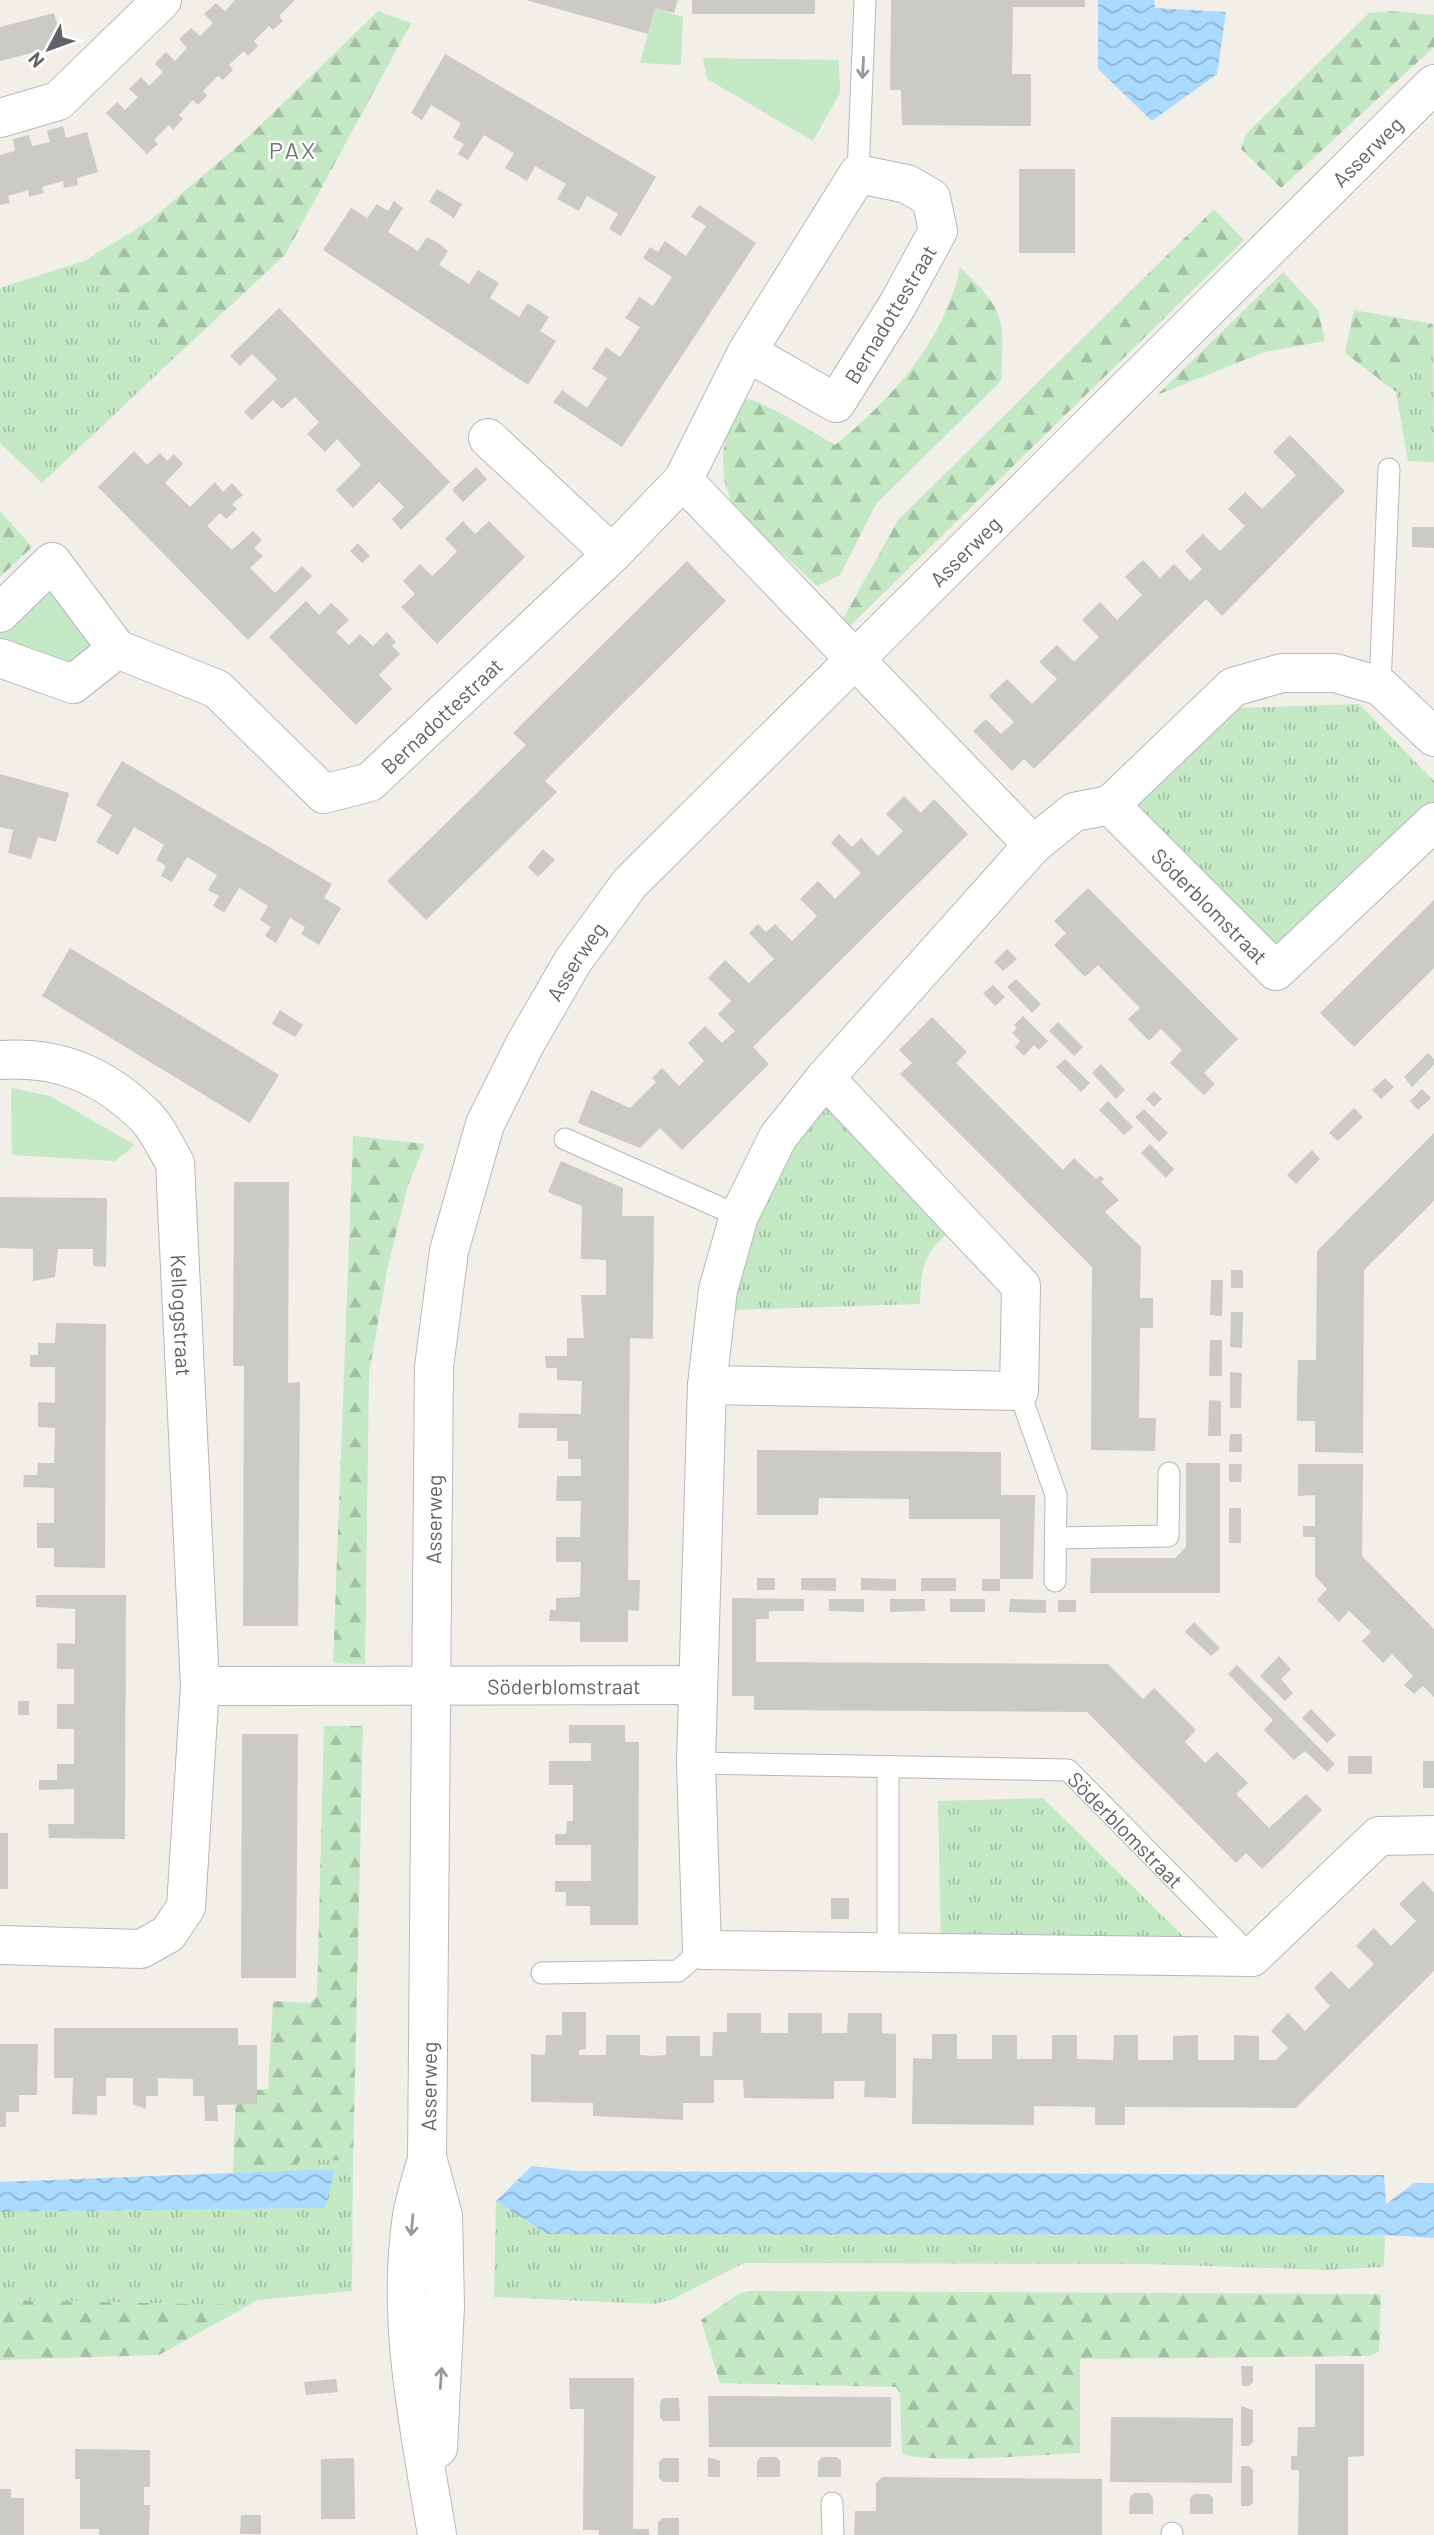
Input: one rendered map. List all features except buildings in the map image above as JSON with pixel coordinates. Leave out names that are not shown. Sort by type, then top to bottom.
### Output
[{"type":"street","points":[[0,118],[58,101],[162,0]]},
{"type":"street","name":"Asserweg","points":[[436,2527],[444,2280],[443,2216],[427,2159],[434,1367],[449,1251],[485,1124],[525,1044],[573,961],[630,883],[1434,84]]},
{"type":"street","name":"Bernadottestraat","points":[[117,649],[217,689],[324,794],[370,782],[612,554],[683,480],[747,352],[858,174],[907,184],[931,198],[938,231],[897,306],[836,403],[747,352]]},
{"type":"street","points":[[488,438],[612,554]]},
{"type":"street","points":[[683,480],[1033,845]]},
{"type":"street","points":[[0,613],[52,562],[117,649],[73,684],[0,658]]},
{"type":"street","points":[[1434,737],[1380,686],[1335,673],[1282,673],[1233,687],[1110,804],[1074,812],[1033,845],[825,1078],[778,1138],[739,1216],[718,1290],[707,1385],[696,1763],[702,1950],[1252,1957],[1378,1836],[1434,1835]]},
{"type":"street","name":"Söderblomstraat","points":[[1110,804],[1276,971],[1434,822]]},
{"type":"street","name":"Kelloggstraat","points":[[0,1060],[30,1058],[69,1065],[108,1085],[148,1119],[175,1163],[200,1686],[186,1906],[168,1934],[141,1949],[0,1945]]},
{"type":"street","points":[[707,1385],[1019,1391],[1021,1286],[825,1078]]},
{"type":"street","points":[[200,1686],[430,1684]]},
{"type":"street","name":"Söderblomstraat","points":[[430,1684],[697,1685]]},
{"type":"lane","name":"Bernadottestraat","points":[[858,174],[865,0]]},
{"type":"lane","points":[[1380,686],[1388,469]]},
{"type":"lane","points":[[565,1139],[739,1216]]},
{"type":"lane","points":[[1019,1391],[1056,1495],[1055,1581]]},
{"type":"lane","points":[[1055,1538],[1168,1536],[1169,1473]]},
{"type":"lane","name":"Söderblomstraat","points":[[696,1763],[1068,1770],[1252,1957]]},
{"type":"lane","points":[[888,1768],[888,1954]]},
{"type":"lane","points":[[542,1973],[678,1971],[702,1950]]},
{"type":"lane","points":[[832,2503],[833,2535]]},
{"type":"green space","points":[[655,8],[683,17],[681,65],[640,63]]},
{"type":"green space","points":[[378,11],[411,23],[285,255],[174,358],[84,261],[148,222],[246,139]]},
{"type":"green space","points":[[1390,11],[1434,15],[1434,47],[1281,188],[1241,149],[1246,134],[1369,13]]},
{"type":"green space","points":[[703,58],[839,60],[840,93],[813,141],[707,79]]},
{"type":"green space","points":[[1214,209],[1244,240],[850,626],[843,619],[898,520]]},
{"type":"green space","points":[[84,261],[174,358],[42,483],[0,443],[0,288]]},
{"type":"green space","points":[[960,267],[987,295],[999,318],[1002,329],[1001,381],[876,504],[840,575],[817,586],[733,507],[724,480],[723,452],[733,411],[747,399],[755,401],[835,445],[876,408],[913,366],[942,319]]},
{"type":"green space","points":[[1283,272],[1318,310],[1325,341],[1264,352],[1157,395]]},
{"type":"green space","points":[[1354,310],[1433,324],[1396,392],[1345,353]]},
{"type":"green space","points":[[1433,324],[1434,462],[1408,461],[1396,392]]},
{"type":"green space","points":[[0,511],[32,547],[0,577]]},
{"type":"green space","points":[[46,588],[97,641],[66,668],[0,640],[0,633]]},
{"type":"green space","points":[[1359,704],[1434,781],[1434,812],[1273,964],[1133,810],[1239,708]]},
{"type":"green space","points":[[11,1088],[50,1096],[135,1145],[115,1161],[12,1155]]},
{"type":"green space","points":[[824,1101],[950,1231],[928,1255],[921,1281],[920,1304],[732,1310],[763,1200],[792,1145]]},
{"type":"green space","points":[[353,1136],[425,1144],[408,1185],[388,1266],[369,1373],[365,1664],[333,1663]]},
{"type":"green space","points":[[324,1726],[363,1726],[353,2161],[301,2159],[294,2171],[233,2173],[236,2092],[268,2089],[273,2001],[310,2003],[317,1996]]},
{"type":"green space","points":[[1043,1798],[1190,1943],[941,1945],[938,1801]]},
{"type":"green space","points":[[301,2159],[353,2161],[352,2291],[257,2300],[249,2305],[0,2300],[0,2212],[324,2208],[335,2169],[294,2171]]},
{"type":"green space","points":[[496,2201],[547,2234],[1385,2235],[1384,2267],[1327,2270],[1146,2264],[744,2263],[673,2299],[655,2304],[494,2297]]},
{"type":"green space","points":[[740,2293],[1381,2294],[1379,2351],[1371,2356],[1080,2359],[1080,2453],[932,2458],[902,2453],[900,2393],[896,2387],[720,2383],[701,2320]]},
{"type":"green space","points":[[0,2300],[249,2305],[159,2355],[0,2360]]},
{"type":"water","points":[[1098,0],[1154,0],[1155,8],[1226,12],[1217,74],[1152,121],[1098,69]]},
{"type":"water","points":[[532,2166],[576,2171],[1384,2175],[1386,2204],[1414,2183],[1434,2183],[1434,2238],[1385,2235],[547,2234],[496,2201]]},
{"type":"water","points":[[335,2169],[325,2208],[0,2212],[0,2182]]},
{"type":"district","name":"PAX","points":[[293,149]]}]
